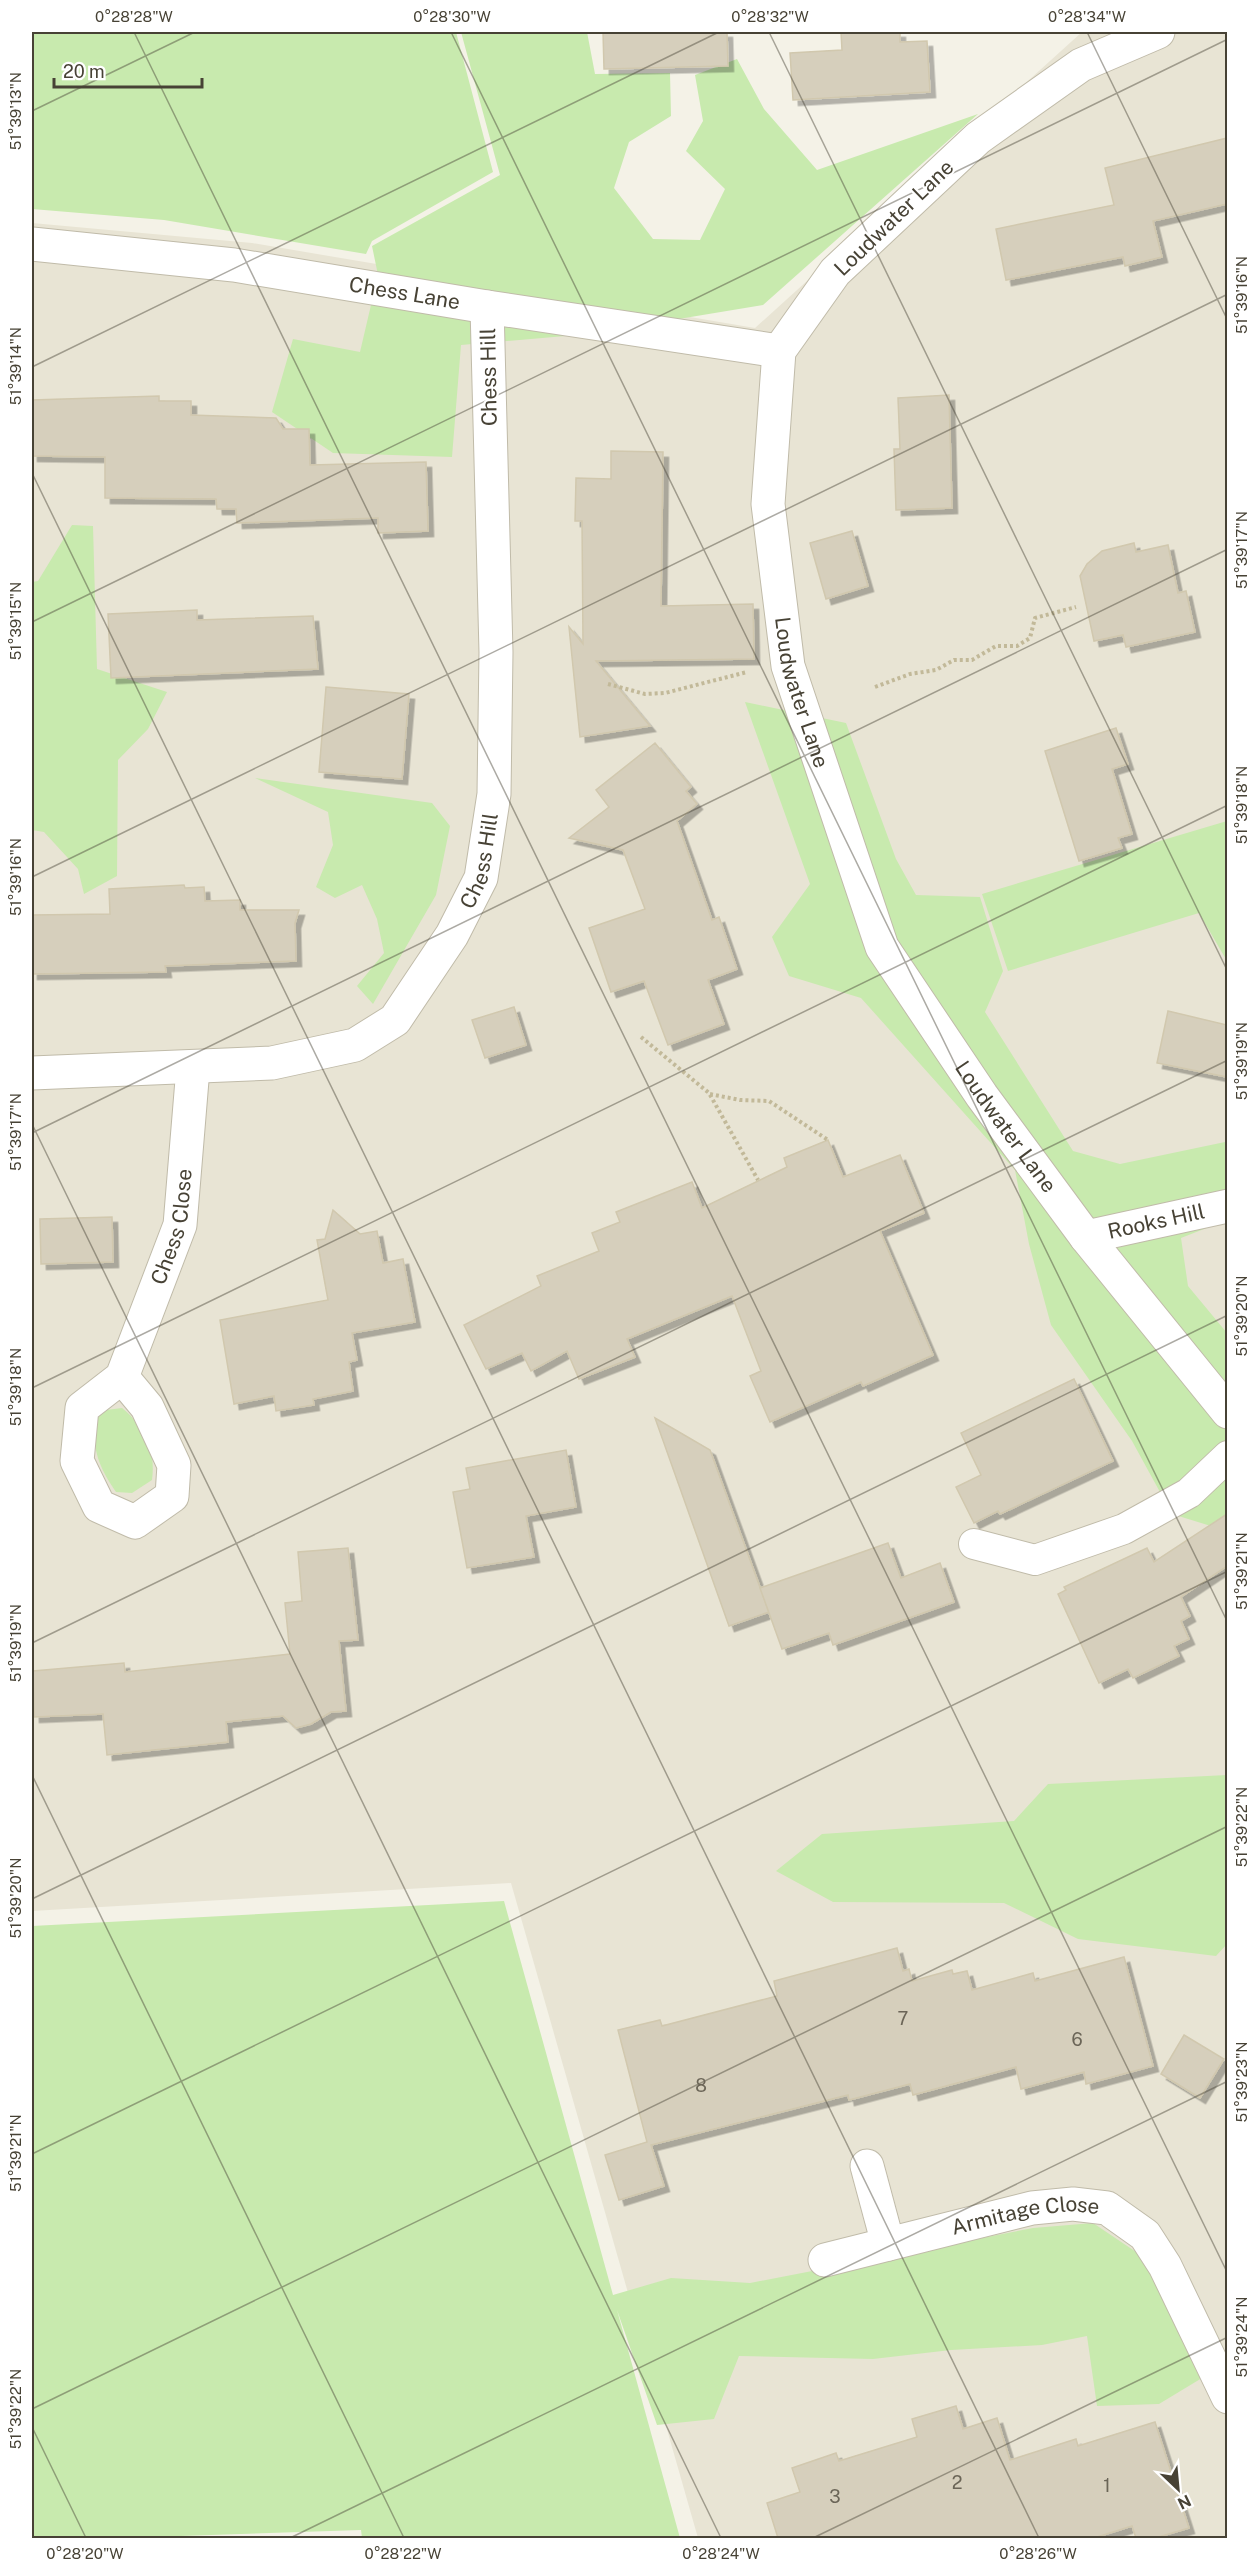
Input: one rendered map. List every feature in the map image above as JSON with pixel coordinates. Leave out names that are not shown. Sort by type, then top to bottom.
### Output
[{"type":"street","name":"Loudwater Lane","points":[[1158,32],[1081,65],[978,138],[836,272],[779,351],[768,504],[788,666],[882,947],[982,1095],[1086,1237],[1227,1412]]},
{"type":"street","name":"Chess Lane","points":[[32,244],[234,265],[487,307],[779,351]]},
{"type":"street","name":"Chess Hill","points":[[32,1073],[272,1063],[355,1045],[395,1020],[452,935],[481,878],[494,794],[496,652],[487,307]]},
{"type":"street","name":"Chess Close","points":[[122,1377],[180,1226],[193,1068]]},
{"type":"street","name":"Rooks Hill","points":[[1086,1237],[1227,1206]]},
{"type":"street","points":[[867,2166],[888,2244]]},
{"type":"street","name":"Armitage Close","points":[[825,2260],[1032,2208],[1073,2204],[1107,2208],[1145,2235],[1165,2266],[1227,2397]]},
{"type":"lane","points":[[974,1544],[1035,1560],[1124,1529],[1189,1492],[1227,1456]]},
{"type":"path","points":[[875,687],[910,674],[936,670],[954,660],[972,660],[996,646],[1017,646],[1030,638],[1035,618],[1076,607]]},
{"type":"path","points":[[608,684],[645,694],[665,693],[746,672]]},
{"type":"path","points":[[641,1037],[709,1093],[759,1180]]},
{"type":"path","points":[[709,1093],[740,1100],[769,1101],[828,1140]]},
{"type":"shaded area","points":[[1082,32],[1227,32],[1227,2538],[698,2538],[511,1883],[32,1911],[32,223],[252,243],[755,328]]},
{"type":"green space","points":[[32,32],[456,32],[493,172],[372,241],[366,254],[164,220],[32,209]]},
{"type":"green space","points":[[461,32],[587,32],[595,74],[670,73],[671,116],[629,142],[614,188],[653,239],[700,240],[725,189],[686,151],[703,121],[695,75],[737,59],[764,109],[817,170],[978,114],[763,305],[588,334],[461,345],[452,457],[333,453],[272,412],[293,339],[360,352],[378,275],[372,246],[500,175]]},
{"type":"green space","points":[[72,525],[93,526],[97,669],[167,692],[148,729],[118,760],[117,876],[84,894],[78,869],[44,832],[32,830],[32,582],[38,581]]},
{"type":"green space","points":[[745,702],[846,723],[896,859],[916,895],[980,897],[1003,971],[985,1012],[1073,1151],[1120,1164],[1225,1142],[1228,1152],[1227,1220],[1181,1238],[1188,1286],[1227,1333],[1227,1531],[1172,1514],[1132,1441],[1051,1325],[1029,1244],[1015,1170],[861,998],[789,976],[772,937],[810,884]]},
{"type":"green space","points":[[255,778],[432,803],[450,826],[436,895],[373,1004],[357,986],[384,953],[377,919],[362,885],[335,898],[316,887],[333,845],[328,812]]},
{"type":"green space","points":[[1227,821],[1227,961],[1199,913],[1008,971],[982,894]]},
{"type":"green space","points":[[122,1408],[143,1431],[152,1459],[152,1480],[132,1493],[116,1492],[101,1466],[94,1442],[93,1421],[106,1410]]},
{"type":"green space","points":[[1227,1775],[1227,1944],[1216,1956],[1078,1939],[1004,1903],[833,1902],[776,1871],[822,1834],[1014,1821],[1048,1784]]},
{"type":"green space","points":[[504,1901],[613,2295],[671,2278],[750,2283],[1033,2228],[1093,2223],[1145,2258],[1202,2378],[1159,2404],[1097,2406],[1087,2336],[1042,2345],[951,2350],[873,2359],[739,2356],[714,2419],[657,2425],[617,2310],[680,2538],[362,2538],[361,2530],[121,2538],[32,2538],[32,1926]]},
{"type":"building","points":[[603,32],[727,32],[728,66],[604,69]]},
{"type":"building","points":[[841,32],[900,32],[900,42],[927,41],[930,92],[793,100],[790,53],[842,50]]},
{"type":"building","points":[[1227,138],[1227,204],[1153,221],[1162,257],[1125,266],[1123,257],[1006,280],[996,229],[1114,205],[1105,168]]},
{"type":"building","points":[[949,395],[952,508],[896,510],[894,449],[900,449],[898,398]]},
{"type":"building","points":[[159,396],[159,401],[191,401],[191,415],[276,418],[283,429],[309,429],[310,465],[426,462],[428,531],[378,533],[378,518],[237,523],[236,509],[217,509],[216,499],[105,498],[105,457],[32,456],[32,400]]},
{"type":"building","points":[[611,451],[663,452],[661,606],[753,604],[754,659],[596,661],[650,726],[580,737],[569,627],[583,644],[582,521],[575,521],[576,478],[611,479]]},
{"type":"building","points":[[852,531],[868,586],[826,599],[810,543]]},
{"type":"building","points":[[1134,543],[1136,552],[1168,545],[1178,593],[1186,591],[1195,632],[1126,647],[1123,635],[1094,641],[1080,576],[1087,564],[1102,551]]},
{"type":"building","points":[[197,610],[197,620],[313,616],[318,669],[111,678],[108,614]]},
{"type":"building","points":[[326,687],[409,694],[402,779],[319,772]]},
{"type":"building","points":[[1116,728],[1128,764],[1112,769],[1132,834],[1118,838],[1122,848],[1079,861],[1045,751]]},
{"type":"building","points":[[655,743],[691,787],[686,791],[697,804],[677,821],[712,920],[719,917],[737,969],[708,980],[724,1024],[668,1045],[644,981],[611,992],[589,928],[645,909],[623,850],[569,838],[609,807],[596,790]]},
{"type":"building","points":[[184,885],[185,888],[204,887],[205,901],[240,900],[240,910],[299,910],[295,923],[296,961],[165,966],[166,972],[32,974],[32,915],[110,914],[109,889]]},
{"type":"building","points":[[514,1007],[526,1045],[485,1058],[472,1020]]},
{"type":"building","points":[[1168,1011],[1227,1025],[1227,1077],[1157,1063]]},
{"type":"building","points":[[828,1140],[843,1177],[900,1155],[924,1213],[880,1231],[933,1355],[863,1386],[861,1382],[770,1422],[750,1376],[761,1371],[732,1296],[627,1339],[635,1357],[579,1379],[567,1351],[531,1371],[522,1353],[486,1369],[464,1325],[541,1286],[537,1276],[599,1251],[592,1233],[620,1222],[616,1212],[692,1182],[702,1208],[787,1167],[784,1158]]},
{"type":"building","points":[[333,1210],[360,1234],[377,1231],[383,1263],[403,1259],[415,1322],[352,1333],[357,1360],[349,1362],[353,1391],[313,1399],[314,1405],[276,1411],[274,1396],[234,1404],[220,1320],[328,1300],[317,1240],[325,1239]]},
{"type":"building","points":[[112,1217],[113,1262],[41,1264],[40,1219]]},
{"type":"building","points":[[1074,1379],[1113,1461],[1000,1514],[998,1511],[974,1523],[956,1487],[981,1475],[961,1433]]},
{"type":"building","points":[[655,1418],[710,1450],[769,1612],[729,1626]]},
{"type":"building","points":[[566,1450],[576,1507],[526,1516],[534,1557],[467,1568],[453,1492],[470,1489],[466,1468]]},
{"type":"building","points":[[1227,1514],[1227,1566],[1181,1597],[1190,1616],[1181,1621],[1189,1639],[1174,1646],[1179,1656],[1133,1678],[1128,1669],[1099,1683],[1058,1594],[1066,1590],[1064,1587],[1147,1548],[1154,1562]]},
{"type":"building","points":[[888,1543],[901,1578],[940,1563],[954,1602],[833,1645],[829,1633],[782,1649],[760,1588]]},
{"type":"building","points":[[348,1548],[358,1640],[339,1641],[346,1711],[331,1712],[311,1724],[296,1728],[283,1716],[226,1722],[228,1742],[107,1755],[103,1714],[34,1717],[33,1671],[124,1663],[125,1672],[290,1654],[285,1603],[302,1601],[298,1552]]},
{"type":"building","points":[[897,1948],[903,1971],[909,1969],[912,1981],[952,1970],[953,1974],[967,1971],[972,1990],[1033,1973],[1035,1981],[1124,1957],[1153,2066],[1086,2084],[1084,2072],[1021,2089],[1016,2067],[913,2095],[910,2084],[849,2100],[848,2095],[651,2145],[664,2186],[619,2200],[605,2155],[647,2142],[618,2030],[660,2020],[662,2026],[777,1996],[774,1981]]},
{"type":"building","points":[[1184,2035],[1224,2059],[1200,2098],[1161,2074]]},
{"type":"building","points":[[956,2406],[963,2429],[997,2418],[1010,2460],[1076,2439],[1078,2446],[1155,2422],[1189,2528],[1155,2538],[1136,2538],[1132,2526],[1094,2538],[778,2538],[767,2503],[800,2492],[792,2468],[836,2453],[839,2461],[917,2437],[912,2419]]}]
